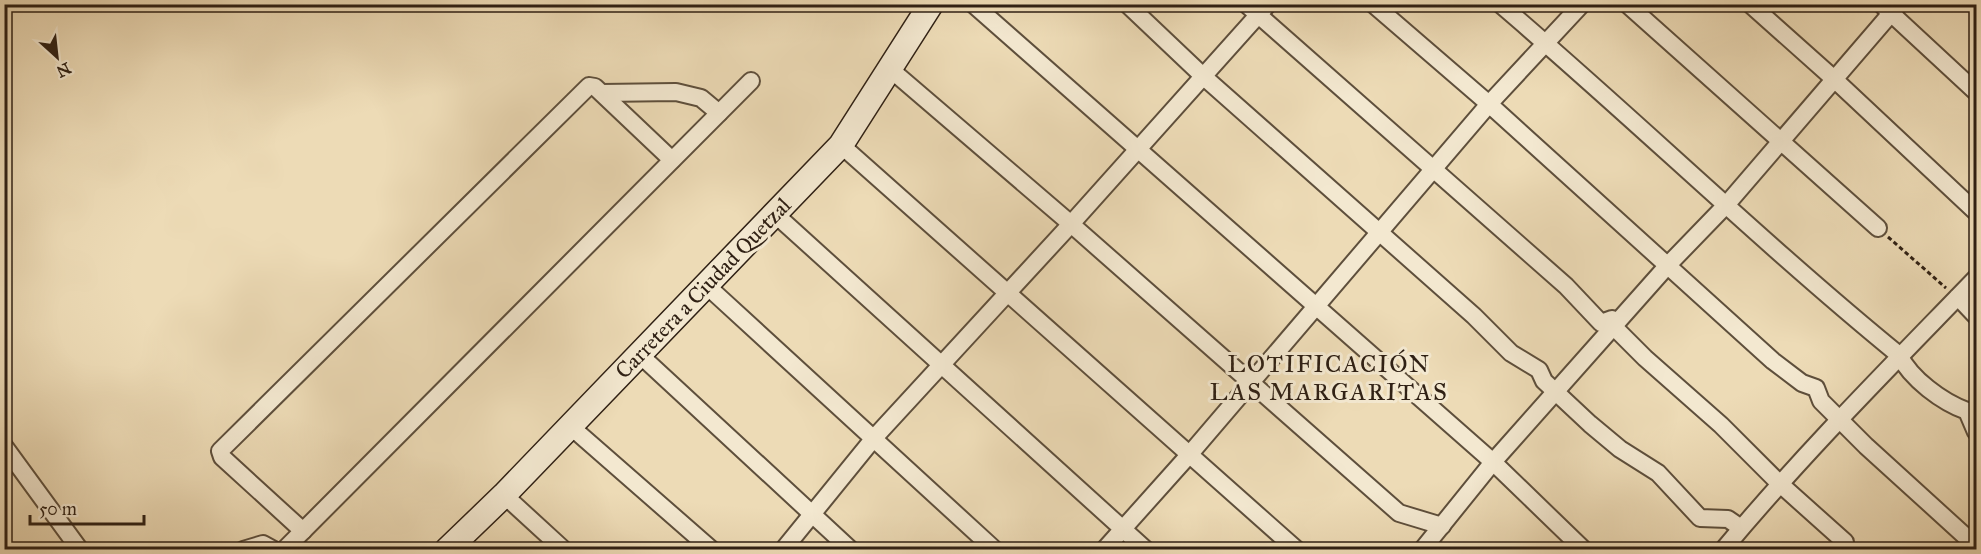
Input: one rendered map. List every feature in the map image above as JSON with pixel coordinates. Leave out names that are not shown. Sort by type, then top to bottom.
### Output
[{"type":"main road","name":"Carretera a Ciudad Quetzal","points":[[447,549],[504,495],[841,145],[931,4]]},
{"type":"street","points":[[973,4],[1493,462],[1584,549]]},
{"type":"street","points":[[1127,4],[1204,78],[1474,315],[1511,353],[1539,370],[1544,381],[1605,436],[1658,473],[1700,518],[1728,519],[1741,528]]},
{"type":"street","points":[[1373,4],[1489,104],[1773,361],[1802,383],[1816,388],[1821,401],[1866,446],[1977,546]]},
{"type":"street","points":[[1500,4],[1727,204],[1801,274],[1899,355],[1905,366],[1949,405],[1967,411],[1977,432]]},
{"type":"street","points":[[1104,549],[1189,455],[1249,382],[1489,104],[1582,4]]},
{"type":"street","points":[[1627,4],[1878,228]]},
{"type":"street","points":[[1750,4],[1977,212]]},
{"type":"street","points":[[783,549],[874,438],[1204,78],[1258,8],[1433,169],[1566,286],[1601,323],[1612,320],[1615,328],[1663,376],[1721,425],[1779,483],[1845,542],[1836,549]]},
{"type":"street","points":[[1431,546],[1442,526],[1493,462],[1615,328],[1668,265],[1727,204],[1890,8],[1977,92]]},
{"type":"street","points":[[889,69],[1071,224],[1399,513],[1442,526]]},
{"type":"street","points":[[284,549],[751,81]]},
{"type":"street","points":[[303,531],[222,457],[220,451],[589,86],[592,85],[602,93],[672,160]]},
{"type":"street","points":[[602,93],[676,92],[701,98],[720,113]]},
{"type":"street","points":[[841,145],[1297,549]]},
{"type":"street","points":[[776,215],[1146,549]]},
{"type":"street","points":[[1723,549],[1779,483],[1899,355],[1977,278]]},
{"type":"street","points":[[706,285],[995,549]]},
{"type":"street","points":[[1958,297],[1977,316]]},
{"type":"street","points":[[639,354],[812,515],[852,549]]},
{"type":"street","points":[[569,425],[712,549]]},
{"type":"street","points":[[4,446],[80,549]]},
{"type":"street","points":[[504,495],[564,549]]},
{"type":"street","points":[[243,549],[263,544],[274,549]]},
{"type":"path","points":[[1878,228],[1929,276],[1958,297]]},
{"type":"district","name":"LOTIFICACIÓN LAS MARGARITAS","points":[[1329,378]]}]
